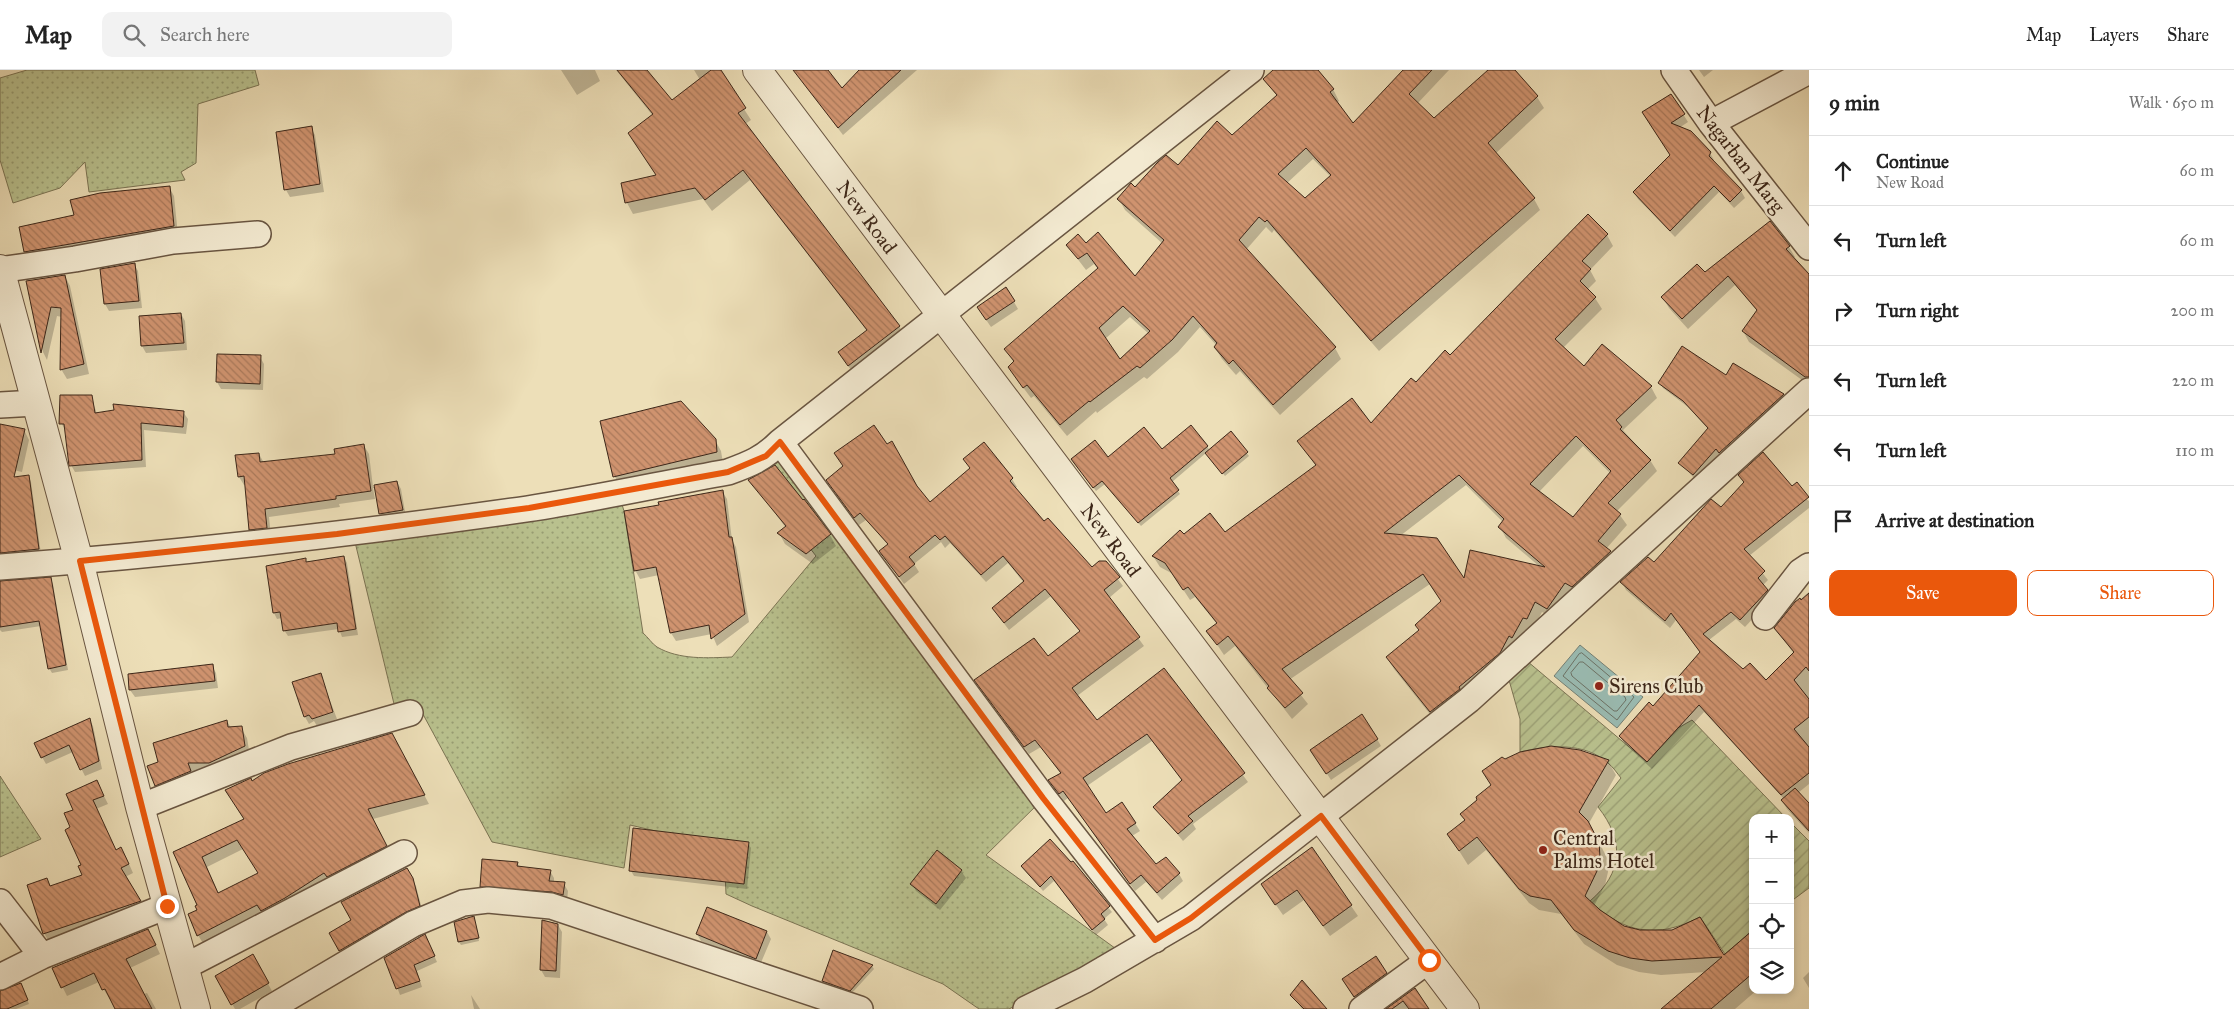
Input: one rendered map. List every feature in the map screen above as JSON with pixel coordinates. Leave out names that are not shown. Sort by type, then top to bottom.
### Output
[{"type":"street","name":"New Road","points":[[757,70],[939,314],[1466,1009]]},
{"type":"street","points":[[0,567],[80,561],[337,534],[529,508],[728,472],[766,456],[780,442],[939,314],[1251,70]]},
{"type":"street","name":"Nagarban Marg","points":[[1674,70],[1710,122],[1809,247]]},
{"type":"street","points":[[1710,122],[1809,71]]},
{"type":"street","points":[[196,1009],[140,806],[80,561],[0,269],[75,259],[173,241],[258,234]]},
{"type":"street","points":[[1026,1009],[1085,980],[1191,918],[1321,816],[1491,681],[1809,391]]},
{"type":"street","points":[[0,405],[36,403]]},
{"type":"street","points":[[780,442],[1043,798],[1155,940]]},
{"type":"street","points":[[1765,617],[1800,572],[1809,566]]},
{"type":"street","points":[[140,806],[291,747],[410,713]]},
{"type":"street","points":[[184,967],[404,853]]},
{"type":"street","points":[[270,1009],[412,924],[462,903],[488,900],[551,906],[860,1009]]},
{"type":"street","points":[[0,902],[42,956]]},
{"type":"street","points":[[0,977],[42,956],[167,906]]},
{"type":"street","points":[[1362,1009],[1429,960]]},
{"type":"green space","points":[[27,70],[255,70],[259,85],[198,104],[196,163],[181,172],[185,180],[89,192],[85,162],[60,188],[13,203],[0,160],[0,78]]},
{"type":"green space","points":[[777,458],[1040,802],[986,855],[1119,951],[1009,1009],[979,1009],[943,984],[726,894],[724,847],[630,825],[624,868],[492,842],[418,705],[395,708],[355,542],[620,498],[624,511],[643,633],[657,647],[675,654],[713,658],[732,657],[816,556],[751,472]]},
{"type":"green space","points":[[1527,661],[1647,762],[1678,728],[1692,720],[1782,814],[1749,814],[1749,933],[1725,954],[1700,917],[1670,928],[1642,930],[1616,921],[1590,901],[1609,879],[1614,868],[1616,856],[1613,832],[1598,807],[1621,778],[1599,756],[1577,748],[1554,747],[1520,752],[1520,719],[1509,680]]},
{"type":"green space","points":[[0,776],[41,839],[0,857]]},
{"type":"green space","points":[[1794,826],[1809,841],[1809,888],[1794,899]]},
{"type":"water","name":"Sirens Club","points":[[1580,645],[1643,697],[1617,728],[1554,676]]},
{"type":"building","points":[[617,70],[647,70],[672,100],[711,70],[721,70],[746,108],[738,113],[900,326],[848,366],[838,352],[867,330],[743,170],[705,200],[695,188],[625,203],[621,183],[656,175],[628,133],[653,114]]},
{"type":"building","points":[[793,70],[828,70],[842,88],[859,70],[901,70],[838,128]]},
{"type":"building","points":[[1273,70],[1318,70],[1334,89],[1330,92],[1353,123],[1403,70],[1432,70],[1409,94],[1434,118],[1488,70],[1515,70],[1538,96],[1488,143],[1535,198],[1371,341],[1267,220],[1265,222],[1259,217],[1239,240],[1336,347],[1273,405],[1233,360],[1229,364],[1214,347],[1217,343],[1193,316],[1172,340],[1140,368],[1137,366],[1060,425],[1027,385],[1023,388],[1008,367],[1014,361],[1004,349],[1098,268],[1087,253],[1078,259],[1066,245],[1078,234],[1086,243],[1098,232],[1135,276],[1164,240],[1117,199],[1131,183],[1135,187],[1166,155],[1178,165],[1217,121],[1232,135],[1277,95],[1263,79]],"holes":[[[1306,148],[1331,175],[1305,198],[1278,174]],[[1123,306],[1150,331],[1120,359],[1099,328]]]},
{"type":"building","points":[[1671,94],[1685,114],[1671,123],[1691,131],[1711,152],[1709,156],[1742,190],[1730,202],[1714,186],[1670,231],[1633,192],[1670,155],[1642,112]]},
{"type":"building","points":[[312,126],[320,184],[284,190],[276,132]]},
{"type":"building","points":[[170,186],[174,226],[24,252],[19,227],[74,215],[70,200],[100,193]]},
{"type":"building","points":[[1588,214],[1608,234],[1582,261],[1591,269],[1580,281],[1596,297],[1555,339],[1584,366],[1602,344],[1652,386],[1616,420],[1622,427],[1620,429],[1651,460],[1608,503],[1621,514],[1598,541],[1611,551],[1572,587],[1565,583],[1547,609],[1535,602],[1527,619],[1523,618],[1512,638],[1509,636],[1500,653],[1459,687],[1460,689],[1430,712],[1386,657],[1419,630],[1415,625],[1441,601],[1423,574],[1282,669],[1303,693],[1285,708],[1267,688],[1269,686],[1228,636],[1217,645],[1206,631],[1217,623],[1188,587],[1183,590],[1165,563],[1152,556],[1180,530],[1184,534],[1210,513],[1225,532],[1316,465],[1297,441],[1352,398],[1371,423],[1411,378],[1416,382],[1445,350],[1450,355]],"holes":[[[1576,436],[1611,471],[1573,517],[1530,484]],[[1459,475],[1504,519],[1498,527],[1545,567],[1470,550],[1464,578],[1437,538],[1384,533]]]},
{"type":"building","points":[[1770,221],[1790,246],[1786,249],[1809,274],[1809,377],[1805,377],[1742,331],[1757,310],[1728,276],[1682,319],[1661,297],[1697,264],[1705,272]]},
{"type":"building","points":[[135,263],[139,301],[104,304],[100,269]]},
{"type":"building","points":[[65,275],[84,364],[60,370],[61,308],[51,307],[41,353],[26,281]]},
{"type":"building","points":[[1006,287],[1015,301],[986,320],[977,307]]},
{"type":"building","points":[[181,313],[184,343],[141,346],[139,316]]},
{"type":"building","points":[[1682,346],[1726,375],[1733,363],[1784,394],[1719,453],[1716,449],[1693,475],[1678,463],[1708,428],[1683,401],[1658,383]]},
{"type":"building","points":[[217,354],[261,355],[260,384],[216,382]]},
{"type":"building","points":[[60,395],[92,395],[95,413],[114,410],[113,404],[184,411],[183,427],[141,423],[142,460],[69,466],[64,424],[59,424]]},
{"type":"building","points":[[681,401],[716,439],[717,452],[613,477],[600,421]]},
{"type":"building","points":[[0,424],[25,429],[14,477],[29,475],[39,549],[0,553]]},
{"type":"building","points":[[874,425],[887,444],[892,441],[917,486],[930,502],[970,468],[963,459],[984,442],[1013,478],[1010,481],[1044,521],[1048,518],[1092,567],[1099,561],[1106,561],[1120,577],[1104,590],[1140,637],[1072,688],[1097,720],[1164,668],[1245,773],[1188,816],[1193,821],[1178,834],[1153,807],[1182,780],[1147,734],[1083,778],[1106,813],[1122,802],[1136,823],[1127,829],[1156,864],[1166,857],[1180,873],[1157,893],[1141,875],[1130,884],[1063,791],[1059,794],[1048,780],[1061,773],[1035,740],[1024,747],[974,680],[1034,638],[1048,656],[1080,631],[1045,589],[1004,623],[992,608],[1024,581],[1003,556],[981,575],[945,536],[940,540],[935,535],[909,557],[915,564],[899,577],[879,551],[888,544],[860,513],[854,518],[826,480],[843,466],[834,453]]},
{"type":"building","points":[[1191,425],[1208,446],[1170,478],[1179,490],[1138,523],[1102,481],[1093,488],[1071,459],[1095,440],[1108,457],[1144,427],[1162,449]]},
{"type":"building","points":[[1231,431],[1248,452],[1222,474],[1205,453]]},
{"type":"building","points":[[364,444],[371,491],[336,496],[336,499],[265,509],[267,528],[249,530],[244,476],[238,477],[235,455],[259,453],[260,462],[335,454],[334,449]]},
{"type":"building","points":[[1763,452],[1792,486],[1797,482],[1809,497],[1744,549],[1765,571],[1758,578],[1768,590],[1740,620],[1731,612],[1703,634],[1743,669],[1750,663],[1766,680],[1794,652],[1774,628],[1795,602],[1800,598],[1801,600],[1809,593],[1809,671],[1806,667],[1794,680],[1809,699],[1809,717],[1794,729],[1809,747],[1809,773],[1781,795],[1699,705],[1647,762],[1619,736],[1649,702],[1653,706],[1700,652],[1671,613],[1665,621],[1620,582],[1648,557],[1654,562],[1711,499],[1721,507],[1744,482],[1738,475]]},
{"type":"building","points":[[775,465],[831,534],[806,554],[777,533],[786,526],[748,480]]},
{"type":"building","points":[[397,481],[403,510],[379,514],[374,485]]},
{"type":"building","points":[[723,490],[729,537],[732,537],[745,614],[711,639],[709,625],[670,633],[656,567],[634,571],[624,511],[659,505],[658,502]]},
{"type":"building","points":[[344,556],[356,629],[338,632],[337,623],[283,631],[280,612],[273,613],[266,566],[306,558],[306,562]]},
{"type":"building","points":[[51,577],[66,665],[48,669],[39,621],[0,627],[0,581]]},
{"type":"building","points":[[213,664],[215,681],[129,690],[128,674]]},
{"type":"building","points":[[321,673],[333,712],[312,719],[309,715],[304,717],[292,682]]},
{"type":"building","points":[[1362,714],[1378,739],[1326,774],[1310,750]]},
{"type":"building","points":[[90,718],[99,761],[80,770],[69,745],[41,758],[34,743]]},
{"type":"building","points":[[227,720],[228,727],[242,726],[245,746],[209,763],[188,763],[191,771],[155,786],[147,766],[158,762],[153,743]]},
{"type":"building","points":[[392,733],[425,795],[368,809],[387,846],[327,877],[324,873],[261,911],[257,905],[197,936],[188,914],[197,910],[195,906],[197,905],[173,852],[244,819],[225,790],[251,778],[252,781],[264,773]],"holes":[[[237,840],[258,873],[218,893],[202,857]]]},
{"type":"building","name":"Central Palms Hotel","points":[[1551,746],[1580,750],[1609,760],[1579,812],[1588,821],[1599,842],[1600,857],[1597,871],[1585,896],[1600,910],[1624,926],[1640,930],[1672,930],[1700,917],[1724,955],[1749,933],[1749,976],[1711,1009],[1661,1009],[1722,957],[1652,961],[1630,958],[1608,951],[1574,930],[1551,900],[1530,896],[1519,889],[1477,837],[1459,851],[1447,834],[1465,820],[1460,814],[1491,785],[1482,771],[1502,757],[1505,759],[1520,752]]},
{"type":"building","points":[[97,780],[104,796],[93,800],[116,850],[121,847],[129,864],[121,868],[141,901],[43,934],[27,885],[47,878],[50,886],[82,875],[78,866],[81,865],[65,830],[70,827],[64,813],[73,810],[66,794]]},
{"type":"building","points":[[1795,788],[1809,803],[1809,831],[1794,814],[1781,800]]},
{"type":"building","points":[[633,828],[749,842],[744,884],[629,871]]},
{"type":"building","points":[[1050,839],[1071,862],[1073,861],[1110,906],[1101,914],[1105,919],[1092,930],[1051,876],[1040,887],[1021,866]]},
{"type":"building","points":[[1312,847],[1352,905],[1323,926],[1297,890],[1275,905],[1261,884]]},
{"type":"building","points":[[937,850],[962,870],[936,904],[910,884]]},
{"type":"building","points":[[482,859],[518,862],[517,866],[551,870],[549,881],[565,882],[563,895],[552,892],[480,887]]},
{"type":"building","points":[[407,868],[413,878],[420,906],[406,912],[339,951],[329,933],[351,920],[341,902]]},
{"type":"building","points":[[707,907],[767,931],[756,959],[696,934]]},
{"type":"building","points":[[474,916],[479,938],[458,942],[454,922]]},
{"type":"building","points":[[542,920],[558,924],[556,971],[540,970]]},
{"type":"building","points":[[148,929],[156,945],[126,959],[152,1009],[115,1009],[105,989],[102,990],[94,973],[61,988],[52,968]]},
{"type":"building","points":[[425,934],[435,956],[414,965],[420,981],[396,989],[384,958]]},
{"type":"building","points":[[833,950],[873,965],[850,991],[822,981]]},
{"type":"building","points":[[253,954],[269,983],[231,1005],[215,976]]},
{"type":"building","points":[[1376,956],[1387,973],[1354,997],[1342,979]]},
{"type":"building","points":[[1302,980],[1327,1009],[1304,1009],[1290,995]]},
{"type":"building","points":[[21,983],[28,1000],[7,1009],[0,1009],[0,991]]},
{"type":"building","points":[[1415,988],[1429,1009],[1409,1009],[1403,1001],[1392,1009],[1386,1009]]},
{"type":"place","name":"Sirens Club","points":[[1599,686]]},
{"type":"place","name":"Central Palms Hotel","points":[[1543,850]]},
{"type":"route","points":[[167,906],[140,806],[80,561],[337,534],[529,508],[728,472],[766,456],[780,442],[1043,798],[1155,940],[1191,918],[1321,816],[1429,960]]}]
